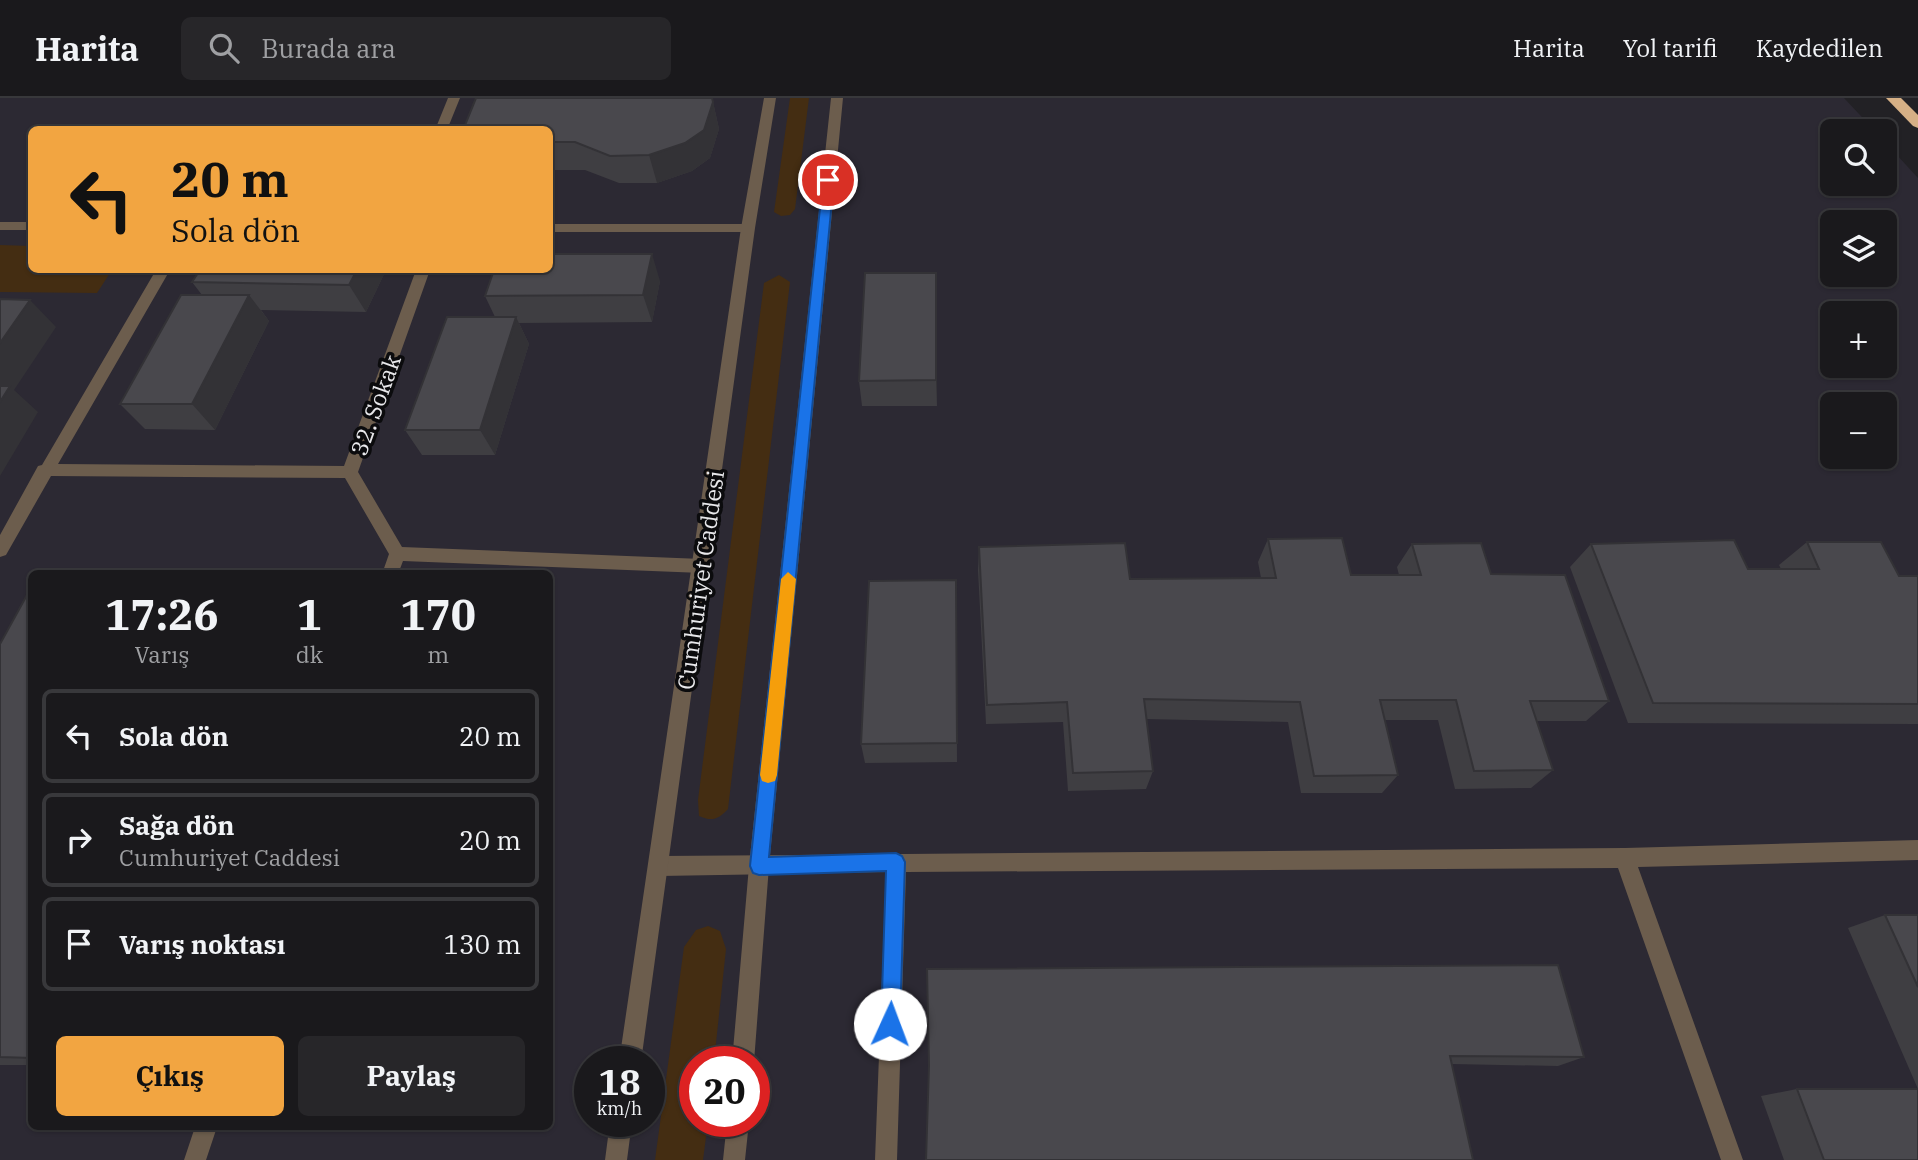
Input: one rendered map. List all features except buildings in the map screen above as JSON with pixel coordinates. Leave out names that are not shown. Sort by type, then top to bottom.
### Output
[{"type":"highway","points":[[1893,98],[1918,123]]},
{"type":"street","points":[[442,126],[454,98]]},
{"type":"street","name":"Cumhuriyet Caddesi","points":[[632,1046],[660,866],[748,228],[770,98]]},
{"type":"street","points":[[744,1046],[759,866],[837,98]]},
{"type":"street","points":[[0,226],[28,226]]},
{"type":"street","points":[[553,228],[748,228]]},
{"type":"street","points":[[0,550],[44,470],[161,273]]},
{"type":"street","name":"32. Sokak","points":[[397,554],[351,472],[422,273]]},
{"type":"street","points":[[44,470],[351,472]]},
{"type":"street","points":[[391,570],[397,554],[702,566]]},
{"type":"street","points":[[660,866],[1625,858],[1918,850]]},
{"type":"street","points":[[1625,858],[1732,1160]]},
{"type":"street","points":[[886,1160],[896,862]]},
{"type":"street","points":[[195,1160],[205,1130]]},
{"type":"street","points":[[616,1160],[619,1137]]},
{"type":"street","points":[[734,1160],[736,1137]]},
{"type":"shaded area","points":[[0,98],[1844,98],[1864,119],[1820,119],[1820,196],[1897,196],[1897,155],[1918,178],[1918,1160],[0,1160]]},
{"type":"shaded area","points":[[790,98],[809,98],[795,209],[790,215],[781,216],[774,212]]},
{"type":"shaded area","points":[[0,245],[28,246],[28,273],[110,273],[97,293],[0,292]]},
{"type":"shaded area","points":[[779,275],[790,282],[728,809],[718,817],[708,819],[699,816],[698,800],[764,283]]},
{"type":"shaded area","points":[[708,926],[720,931],[726,949],[716,1046],[679,1046],[679,1137],[706,1137],[703,1160],[655,1160],[658,1137],[665,1137],[665,1087],[684,947],[696,930]]},
{"type":"slow traffic","points":[[768,775],[788,579]]},
{"type":"route","points":[[828,180],[759,866],[896,862],[890,1024]]}]
